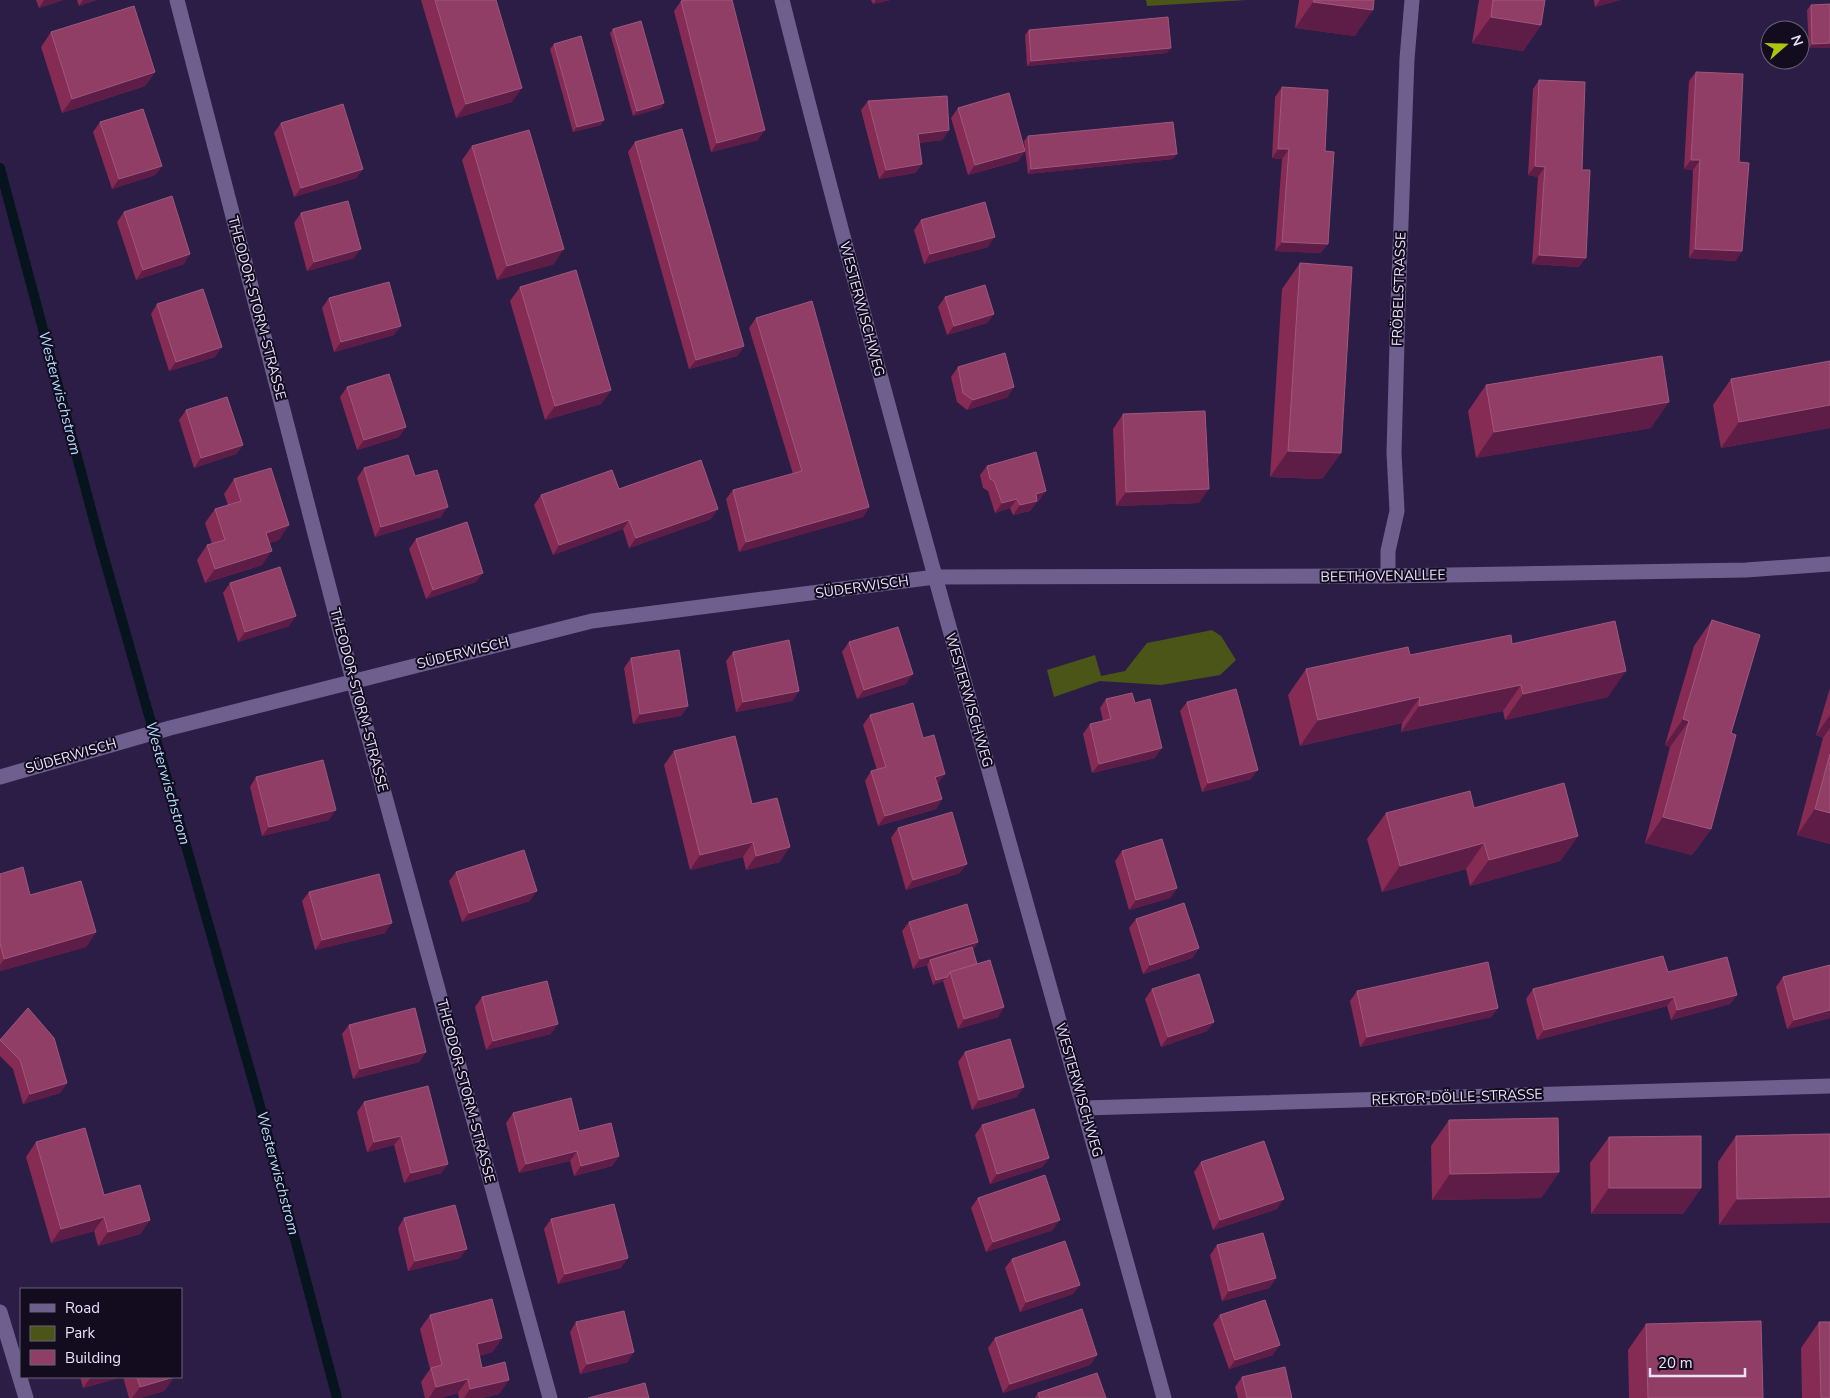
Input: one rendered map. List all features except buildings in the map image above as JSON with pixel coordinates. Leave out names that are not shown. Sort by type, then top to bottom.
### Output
[{"type":"street","name":"THEODOR-STORM-STRASSE","points":[[177,0],[354,680],[550,1398]]},
{"type":"street","name":"WESTERWISCHWEG","points":[[782,0],[826,174],[935,577],[1164,1398]]},
{"type":"street","name":"FRÖBELSTRASSE","points":[[1388,576],[1388,551],[1397,511],[1394,453],[1397,344],[1407,60],[1412,0]]},
{"type":"street","name":"BEETHOVENALLEE","points":[[935,577],[1388,576],[1746,570],[1830,564]]},
{"type":"street","name":"SÜDERWISCH","points":[[0,777],[170,728],[592,621],[935,577]]},
{"type":"street","name":"REKTOR-DÖLLE-STRASSE","points":[[1084,1108],[1830,1086]]},
{"type":"street","points":[[0,1312],[26,1398]]},
{"type":"green space","points":[[1146,0],[1247,0],[1147,6]]},
{"type":"green space","points":[[1212,630],[1221,636],[1236,660],[1220,675],[1161,685],[1100,681],[1054,697],[1047,670],[1095,655],[1101,676],[1125,671],[1147,643]]},
{"type":"waterway","name":"Westerwischstrom","points":[[0,168],[100,543],[260,1106],[337,1398]]}]
